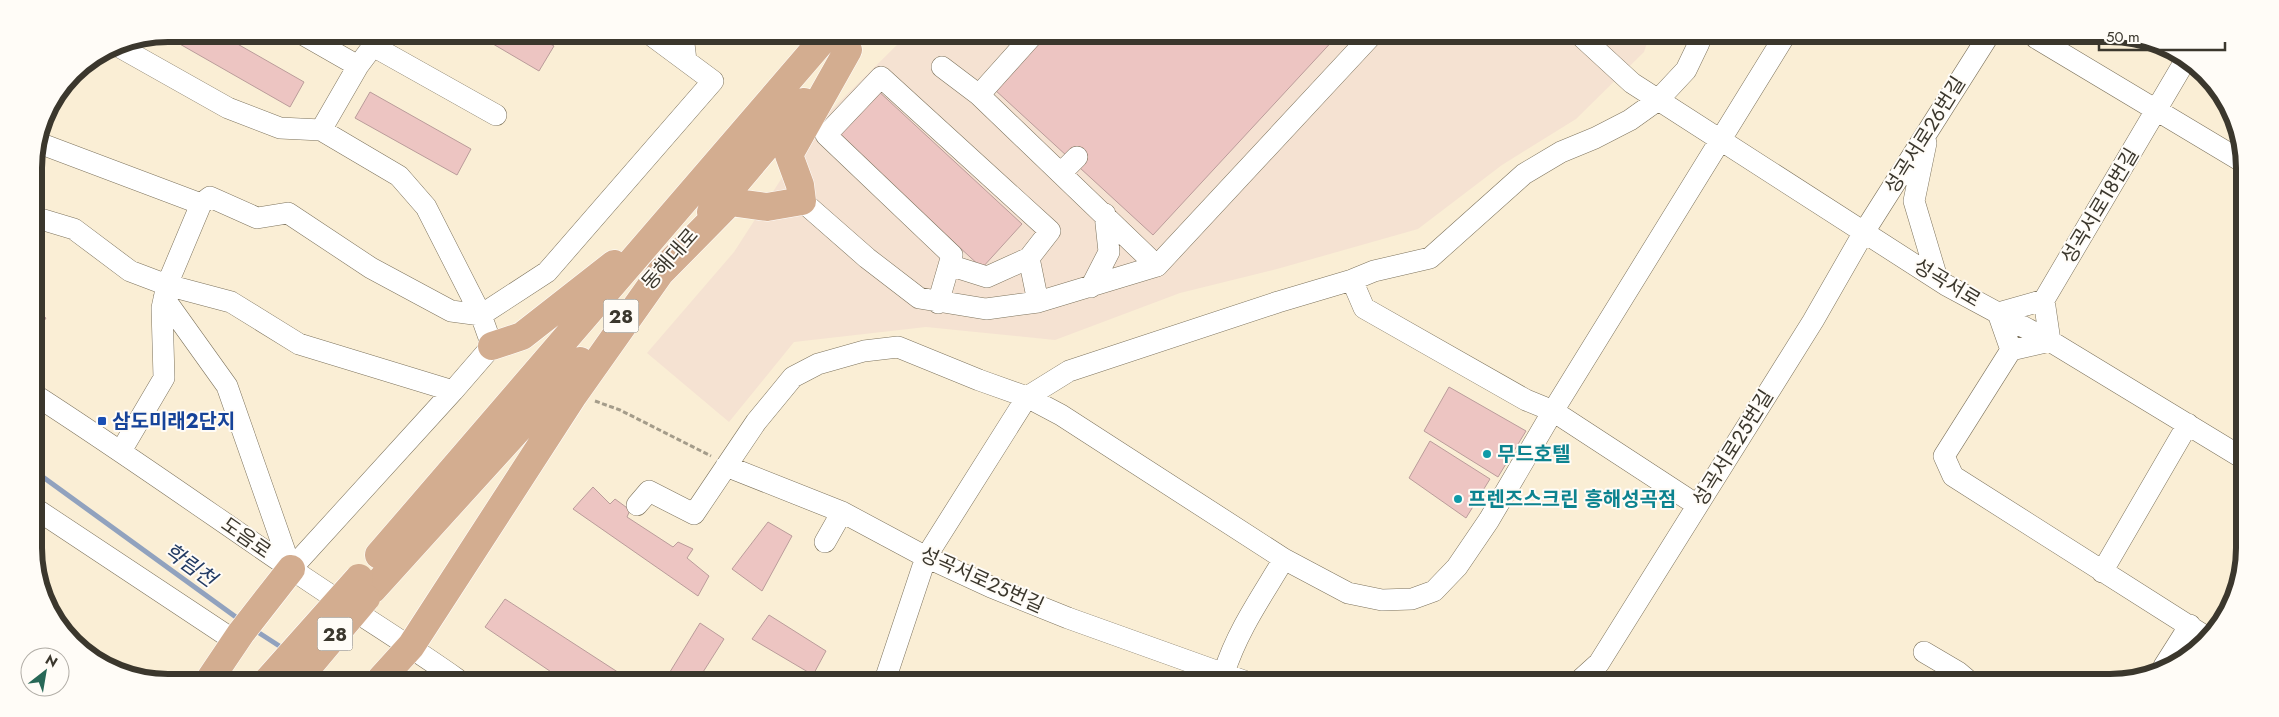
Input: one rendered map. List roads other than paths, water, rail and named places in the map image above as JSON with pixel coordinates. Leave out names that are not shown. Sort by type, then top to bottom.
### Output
[{"type":"main road","points":[[274,674],[366,583],[662,227],[842,43]]},
{"type":"main road","name":"동해대로","points":[[366,583],[660,273],[843,43]]},
{"type":"main road","points":[[386,674],[411,646],[573,396],[660,273],[730,202],[767,206],[802,201],[800,185],[789,155],[844,43]]},
{"type":"main road","points":[[492,346],[522,336],[662,227]]},
{"type":"main road","points":[[213,674],[238,637],[291,569]]},
{"type":"main road","name":"28","points":[[302,674],[366,583]]},
{"type":"street","points":[[802,201],[867,258],[919,298],[938,303],[986,309],[1038,302],[1158,266],[1364,42]]},
{"type":"street","name":"성곡서로","points":[[1588,42],[1632,83],[1936,278],[2050,341],[2236,454]]},
{"type":"street","points":[[887,674],[926,557],[1027,397],[1068,371],[1278,302],[1352,280],[1374,271],[1430,258],[1524,174],[1561,152],[1595,138],[1630,120],[1658,100],[1686,70],[1698,42]]},
{"type":"street","points":[[637,505],[649,491],[694,514],[756,422],[793,377],[818,364],[864,351],[898,347],[1027,397],[1060,416],[1284,559],[1348,593],[1382,600],[1412,599],[1434,591],[1457,567],[1489,520],[1553,411],[1781,42]]},
{"type":"street","name":"성곡서로26번길","points":[[1864,232],[1984,42]]},
{"type":"street","points":[[2043,42],[2156,112],[2236,158]]},
{"type":"street","points":[[318,43],[358,66]]},
{"type":"street","points":[[321,130],[358,66],[374,43]]},
{"type":"street","points":[[381,43],[496,115]]},
{"type":"street","points":[[121,451],[164,378],[162,308],[166,291],[201,204],[210,198],[257,218],[288,212],[371,268],[451,312],[481,315],[547,272],[713,80],[661,43]]},
{"type":"street","points":[[684,43],[686,61]]},
{"type":"street","points":[[979,95],[1026,43]]},
{"type":"street","points":[[125,50],[228,108],[280,128],[321,130],[400,176],[426,207],[481,315],[492,346],[454,391],[291,569],[227,386],[166,291]]},
{"type":"street","name":"성곡서로18번길","points":[[2044,300],[2182,66]]},
{"type":"street","points":[[942,67],[979,95],[1158,266]]},
{"type":"street","points":[[938,303],[949,265],[952,255],[826,134],[881,77],[1050,231],[1028,258],[987,277],[949,265]]},
{"type":"street","points":[[1928,130],[1914,201],[1936,278]]},
{"type":"street","points":[[45,145],[201,204]]},
{"type":"street","points":[[1061,173],[1077,157]]},
{"type":"street","points":[[1090,287],[1109,252],[1105,214]]},
{"type":"street","points":[[43,220],[74,229],[130,271],[166,291],[231,302],[299,344],[454,391]]},
{"type":"street","name":"성곡서로25번길","points":[[1587,674],[1599,663],[1808,328],[1864,232]]},
{"type":"street","points":[[1028,258],[1038,302]]},
{"type":"street","points":[[1352,280],[1364,308],[1526,400],[1553,411],[1697,505]]},
{"type":"street","points":[[2011,350],[1998,313],[2044,300],[2050,341],[2011,350],[1944,456],[1953,476],[2202,634]]},
{"type":"street","name":"도음로","points":[[42,400],[121,451],[291,569],[411,646],[450,674]]},
{"type":"street","points":[[2102,572],[2188,424]]},
{"type":"street","name":"성곡서로25번길","points":[[726,466],[842,512],[926,557],[991,588],[1068,618],[1228,674]]},
{"type":"street","points":[[825,542],[842,512]]},
{"type":"street","points":[[42,513],[238,637],[204,674]]},
{"type":"street","points":[[1224,672],[1230,654],[1247,619],[1284,559]]},
{"type":"street","points":[[2167,661],[2190,625]]},
{"type":"street","points":[[1924,652],[1960,674]]},
{"type":"waterway","name":"학림천","points":[[42,476],[240,620]]},
{"type":"waterway","name":"학림천","points":[[253,629],[284,649]]},
{"type":"waterway","name":"학림천","points":[[316,671],[320,674]]},
{"type":"place","name":"삼도미래2단지","points":[[102,421]]},
{"type":"place","name":"무드호텔","points":[[1487,454]]},
{"type":"place","name":"프렌즈스크린 흥해성곡점","points":[[1458,499]]}]
